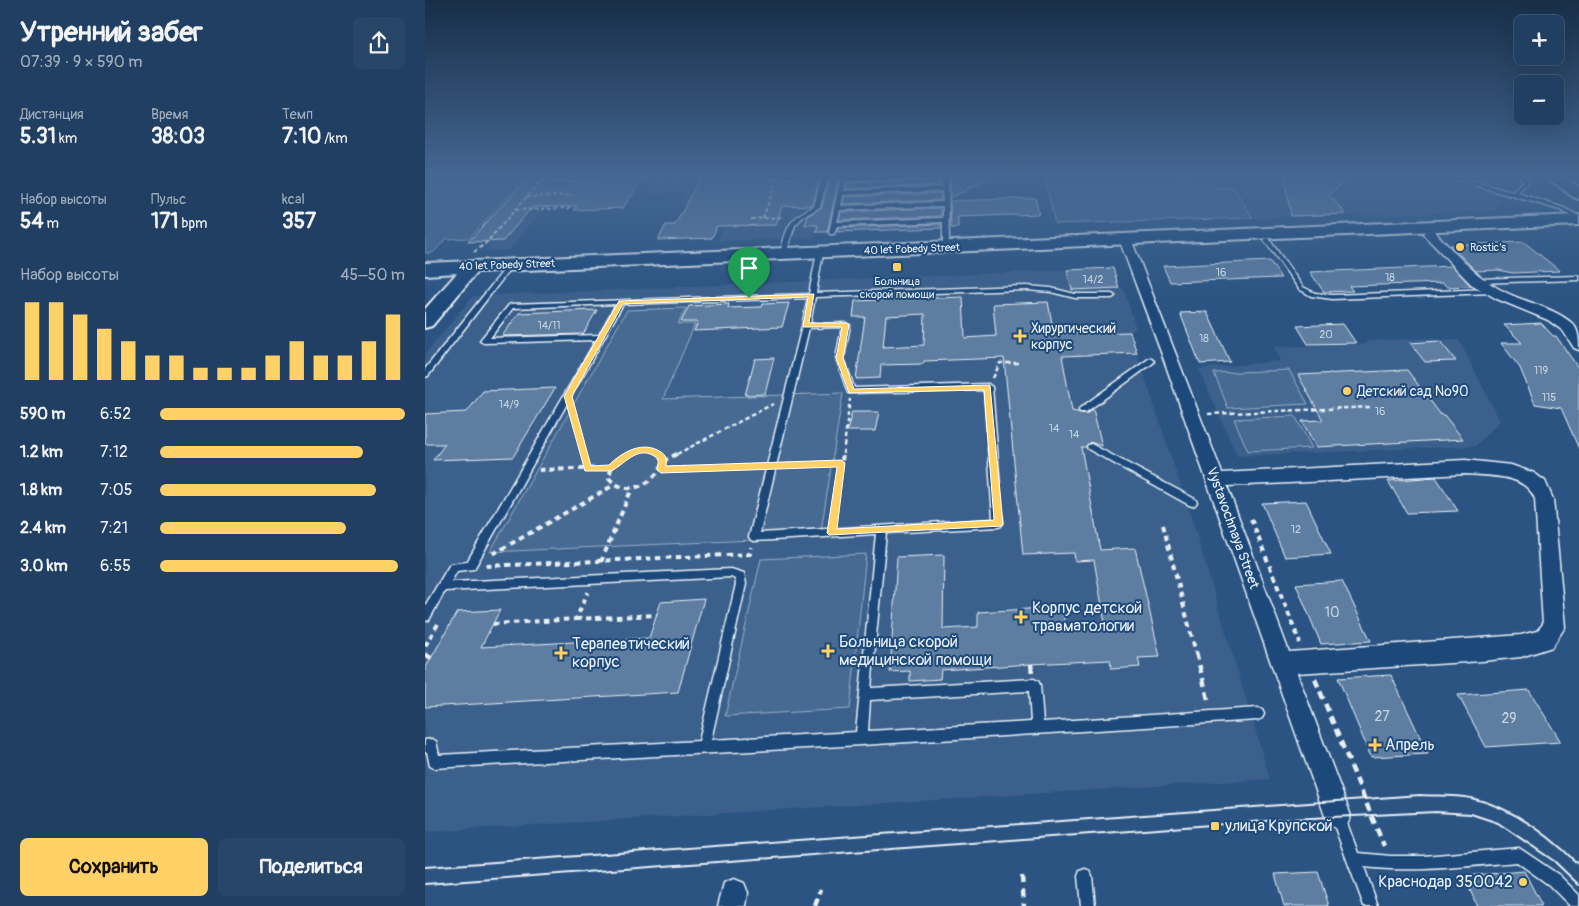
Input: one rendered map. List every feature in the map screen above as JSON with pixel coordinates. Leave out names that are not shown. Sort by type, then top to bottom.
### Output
[{"type":"main road","name":"40 let Pobedy Street","points":[[425,276],[470,265],[505,272],[946,247],[1267,240],[1429,232],[1576,221]]},
{"type":"main road","name":"40 let Pobedy Street","points":[[425,269],[470,265],[783,254],[819,255],[1127,243],[1576,221]]},
{"type":"main road","points":[[425,322],[470,265]]},
{"type":"street","points":[[1429,232],[1476,281],[1493,291],[1553,317],[1569,328],[1579,345]]},
{"type":"street","name":"Vystavochnaya Street","points":[[1127,243],[1338,816]]},
{"type":"street","points":[[1215,480],[1465,467],[1511,472],[1528,478],[1539,486],[1544,499],[1554,627],[1544,640],[1521,646],[1482,650],[1282,663]]},
{"type":"lane","points":[[783,254],[791,222],[796,218]]},
{"type":"lane","points":[[832,233],[835,218]]},
{"type":"lane","points":[[834,224],[946,220],[946,247]]},
{"type":"lane","points":[[1267,240],[1301,288],[1313,295],[1332,297],[1493,291]]},
{"type":"lane","points":[[806,326],[846,325],[840,358],[851,392],[988,387],[998,524],[754,537],[806,326],[819,255]]},
{"type":"lane","points":[[425,374],[505,272]]},
{"type":"lane","points":[[1476,281],[1579,278]]},
{"type":"lane","points":[[601,337],[484,341],[511,306],[1027,288],[1051,290],[1075,296],[1112,296]]},
{"type":"lane","points":[[425,616],[454,567],[471,566],[621,302]]},
{"type":"lane","points":[[1083,410],[1150,361]]},
{"type":"lane","points":[[1091,447],[1193,502]]},
{"type":"lane","points":[[861,739],[881,530]]},
{"type":"lane","points":[[442,587],[731,572],[740,576],[741,584],[703,748]]},
{"type":"lane","points":[[865,694],[1034,685],[1038,728]]},
{"type":"lane","points":[[425,746],[432,745],[434,762],[861,739],[1258,714]]},
{"type":"lane","points":[[1338,816],[1371,906]]},
{"type":"lane","points":[[1354,859],[1391,863],[1519,855],[1554,880],[1579,905]]},
{"type":"lane","points":[[1085,876],[1088,906]]},
{"type":"path","points":[[470,265],[485,244],[508,218]]},
{"type":"path","points":[[1000,363],[1018,363]]},
{"type":"path","points":[[832,533],[851,392]]},
{"type":"path","points":[[568,396],[588,469]]},
{"type":"path","points":[[663,461],[789,396]]},
{"type":"path","points":[[1204,405],[1211,422]]},
{"type":"path","points":[[1208,414],[1372,407]]},
{"type":"path","points":[[641,450],[657,452],[663,461],[661,470],[656,476],[641,486],[623,488],[614,485],[609,478],[611,468],[622,458],[641,450]]},
{"type":"path","points":[[661,470],[841,463]]},
{"type":"path","points":[[525,471],[611,468]]},
{"type":"path","points":[[471,566],[614,485]]},
{"type":"path","points":[[1249,515],[1391,863]]},
{"type":"path","points":[[1163,525],[1212,716]]},
{"type":"path","points":[[471,566],[750,554],[754,537]]},
{"type":"path","points":[[576,620],[657,615]]},
{"type":"path","points":[[425,654],[431,658]]},
{"type":"path","points":[[1022,876],[1024,906]]},
{"type":"path","points":[[815,906],[821,889]]},
{"type":"shaded area","points":[[425,218],[487,218],[469,238],[446,239],[433,253],[425,253]]},
{"type":"shaded area","points":[[487,218],[535,218],[509,250],[485,251],[490,244],[478,245],[483,238],[469,238]]},
{"type":"shaded area","points":[[727,218],[819,218],[814,238],[717,241]]},
{"type":"shaded area","points":[[1054,218],[1244,218],[1055,224]]},
{"type":"shaded area","name":"Больница скорой медицинской помощи","points":[[1113,268],[1119,288],[1124,289],[1136,329],[1130,332],[1193,523],[1270,779],[425,832],[425,354],[473,296]]},
{"type":"shaded area","points":[[686,308],[678,324],[695,324],[663,399],[843,393],[820,537],[490,552],[627,310]]},
{"type":"shaded area","name":"Детский сад №90","points":[[1434,338],[1436,340],[1459,340],[1500,421],[1475,446],[1237,456],[1199,369],[1280,361],[1274,347],[1367,344],[1366,341]]},
{"type":"shaded area","points":[[1289,370],[1308,404],[1228,408],[1214,373]]},
{"type":"shaded area","points":[[1295,416],[1312,448],[1248,451],[1234,419]]},
{"type":"shaded area","points":[[866,554],[850,709],[725,716],[761,559]]},
{"type":"building","points":[[490,218],[522,218],[503,241],[468,242]]},
{"type":"building","points":[[679,218],[778,218],[776,225],[717,226],[712,238],[658,240],[666,225],[675,225]]},
{"type":"building","points":[[807,218],[830,218],[827,232],[816,232],[818,225],[805,225]]},
{"type":"building","points":[[839,218],[883,218],[839,220]]},
{"type":"building","points":[[951,218],[958,218],[958,228],[951,228]]},
{"type":"building","points":[[941,224],[941,228],[837,232],[838,228]]},
{"type":"building","points":[[1524,242],[1560,271],[1512,273],[1498,270],[1476,271],[1450,245]]},
{"type":"building","points":[[1270,261],[1281,278],[1170,282],[1163,266]]},
{"type":"building","points":[[1452,266],[1471,286],[1447,287],[1443,283],[1349,286],[1353,291],[1324,292],[1310,272]]},
{"type":"building","points":[[1113,268],[1119,288],[1072,290],[1067,270]]},
{"type":"building","points":[[963,297],[965,338],[996,336],[993,304],[1048,302],[1054,334],[1130,332],[1137,353],[1062,356],[1072,411],[1086,414],[1093,409],[1102,446],[1090,442],[1085,447],[1081,447],[1100,550],[1135,548],[1160,657],[1138,658],[1140,667],[1111,669],[1110,660],[1031,664],[941,670],[940,679],[910,681],[910,671],[890,672],[897,557],[944,555],[943,629],[978,627],[978,612],[1062,607],[1065,625],[1105,623],[1094,560],[1075,561],[1074,553],[1023,555],[1004,358],[924,361],[923,364],[881,365],[880,378],[856,379],[865,317],[853,317],[855,301]],"holes":[[[925,314],[924,345],[883,347],[886,316]]]},
{"type":"building","points":[[789,303],[782,327],[694,331],[698,322],[681,322],[689,306],[729,304],[728,308],[762,307],[763,304]]},
{"type":"building","points":[[597,310],[583,334],[502,336],[519,313]]},
{"type":"building","points":[[1207,312],[1230,362],[1200,364],[1180,313]]},
{"type":"building","points":[[1541,323],[1553,336],[1556,336],[1579,369],[1579,449],[1561,408],[1535,404],[1520,368],[1501,343],[1522,343],[1504,325]]},
{"type":"building","points":[[1343,324],[1356,343],[1308,344],[1297,326]]},
{"type":"building","points":[[1440,341],[1456,361],[1425,362],[1410,343]]},
{"type":"building","points":[[774,358],[765,394],[745,395],[755,359]]},
{"type":"building","points":[[1407,370],[1441,415],[1444,415],[1463,439],[1316,447],[1302,421],[1323,420],[1298,375]]},
{"type":"building","points":[[555,388],[513,457],[433,460],[445,444],[425,444],[425,414],[467,412],[483,391]]},
{"type":"building","points":[[852,412],[879,412],[875,431],[847,431]]},
{"type":"building","points":[[1436,477],[1458,511],[1407,513],[1388,481]]},
{"type":"building","points":[[1306,501],[1331,554],[1285,557],[1262,503]]},
{"type":"building","points":[[1342,581],[1371,641],[1321,644],[1296,584]]},
{"type":"building","name":"Терапевтический корпус","points":[[704,599],[678,692],[425,707],[425,669],[457,612],[500,610],[481,647],[649,638],[661,602]]},
{"type":"building","points":[[1391,675],[1428,754],[1371,757],[1338,678]]},
{"type":"building","points":[[1529,690],[1561,742],[1486,747],[1458,695]]},
{"type":"building","points":[[1524,871],[1542,906],[1477,906],[1464,876]]},
{"type":"building","points":[[1318,872],[1329,906],[1284,906],[1275,874]]},
{"type":"tram line","points":[[425,867],[1420,795],[1471,798],[1501,808],[1516,815],[1543,833],[1579,865]]},
{"type":"tram line","points":[[425,884],[1291,819],[1436,812],[1471,814],[1498,823],[1554,861],[1579,885]]},
{"type":"place","name":"Rostic's","points":[[1460,247]]},
{"type":"place","name":"Больница скорой помощи","points":[[897,267]]},
{"type":"place","name":"Хирургический корпус","points":[[1020,336]]},
{"type":"place","name":"Детский сад №90","points":[[1347,391]]},
{"type":"place","name":"Корпус детской травматологии","points":[[1021,617]]},
{"type":"place","name":"Больница скорой медицинской помощи","points":[[828,651]]},
{"type":"place","name":"Терапевтический корпус","points":[[561,653]]},
{"type":"place","name":"Апрель","points":[[1375,745]]},
{"type":"place","name":"улица Крупской","points":[[1215,826]]},
{"type":"place","name":"Краснодар 350042","points":[[1523,882]]},
{"type":"route","points":[[811,295],[806,326],[846,325],[840,358],[851,392],[988,387],[998,524],[832,533],[841,463],[661,470],[663,461],[657,452],[641,450],[622,458],[611,468],[588,469],[568,396],[621,302],[749,298],[811,295]]}]
